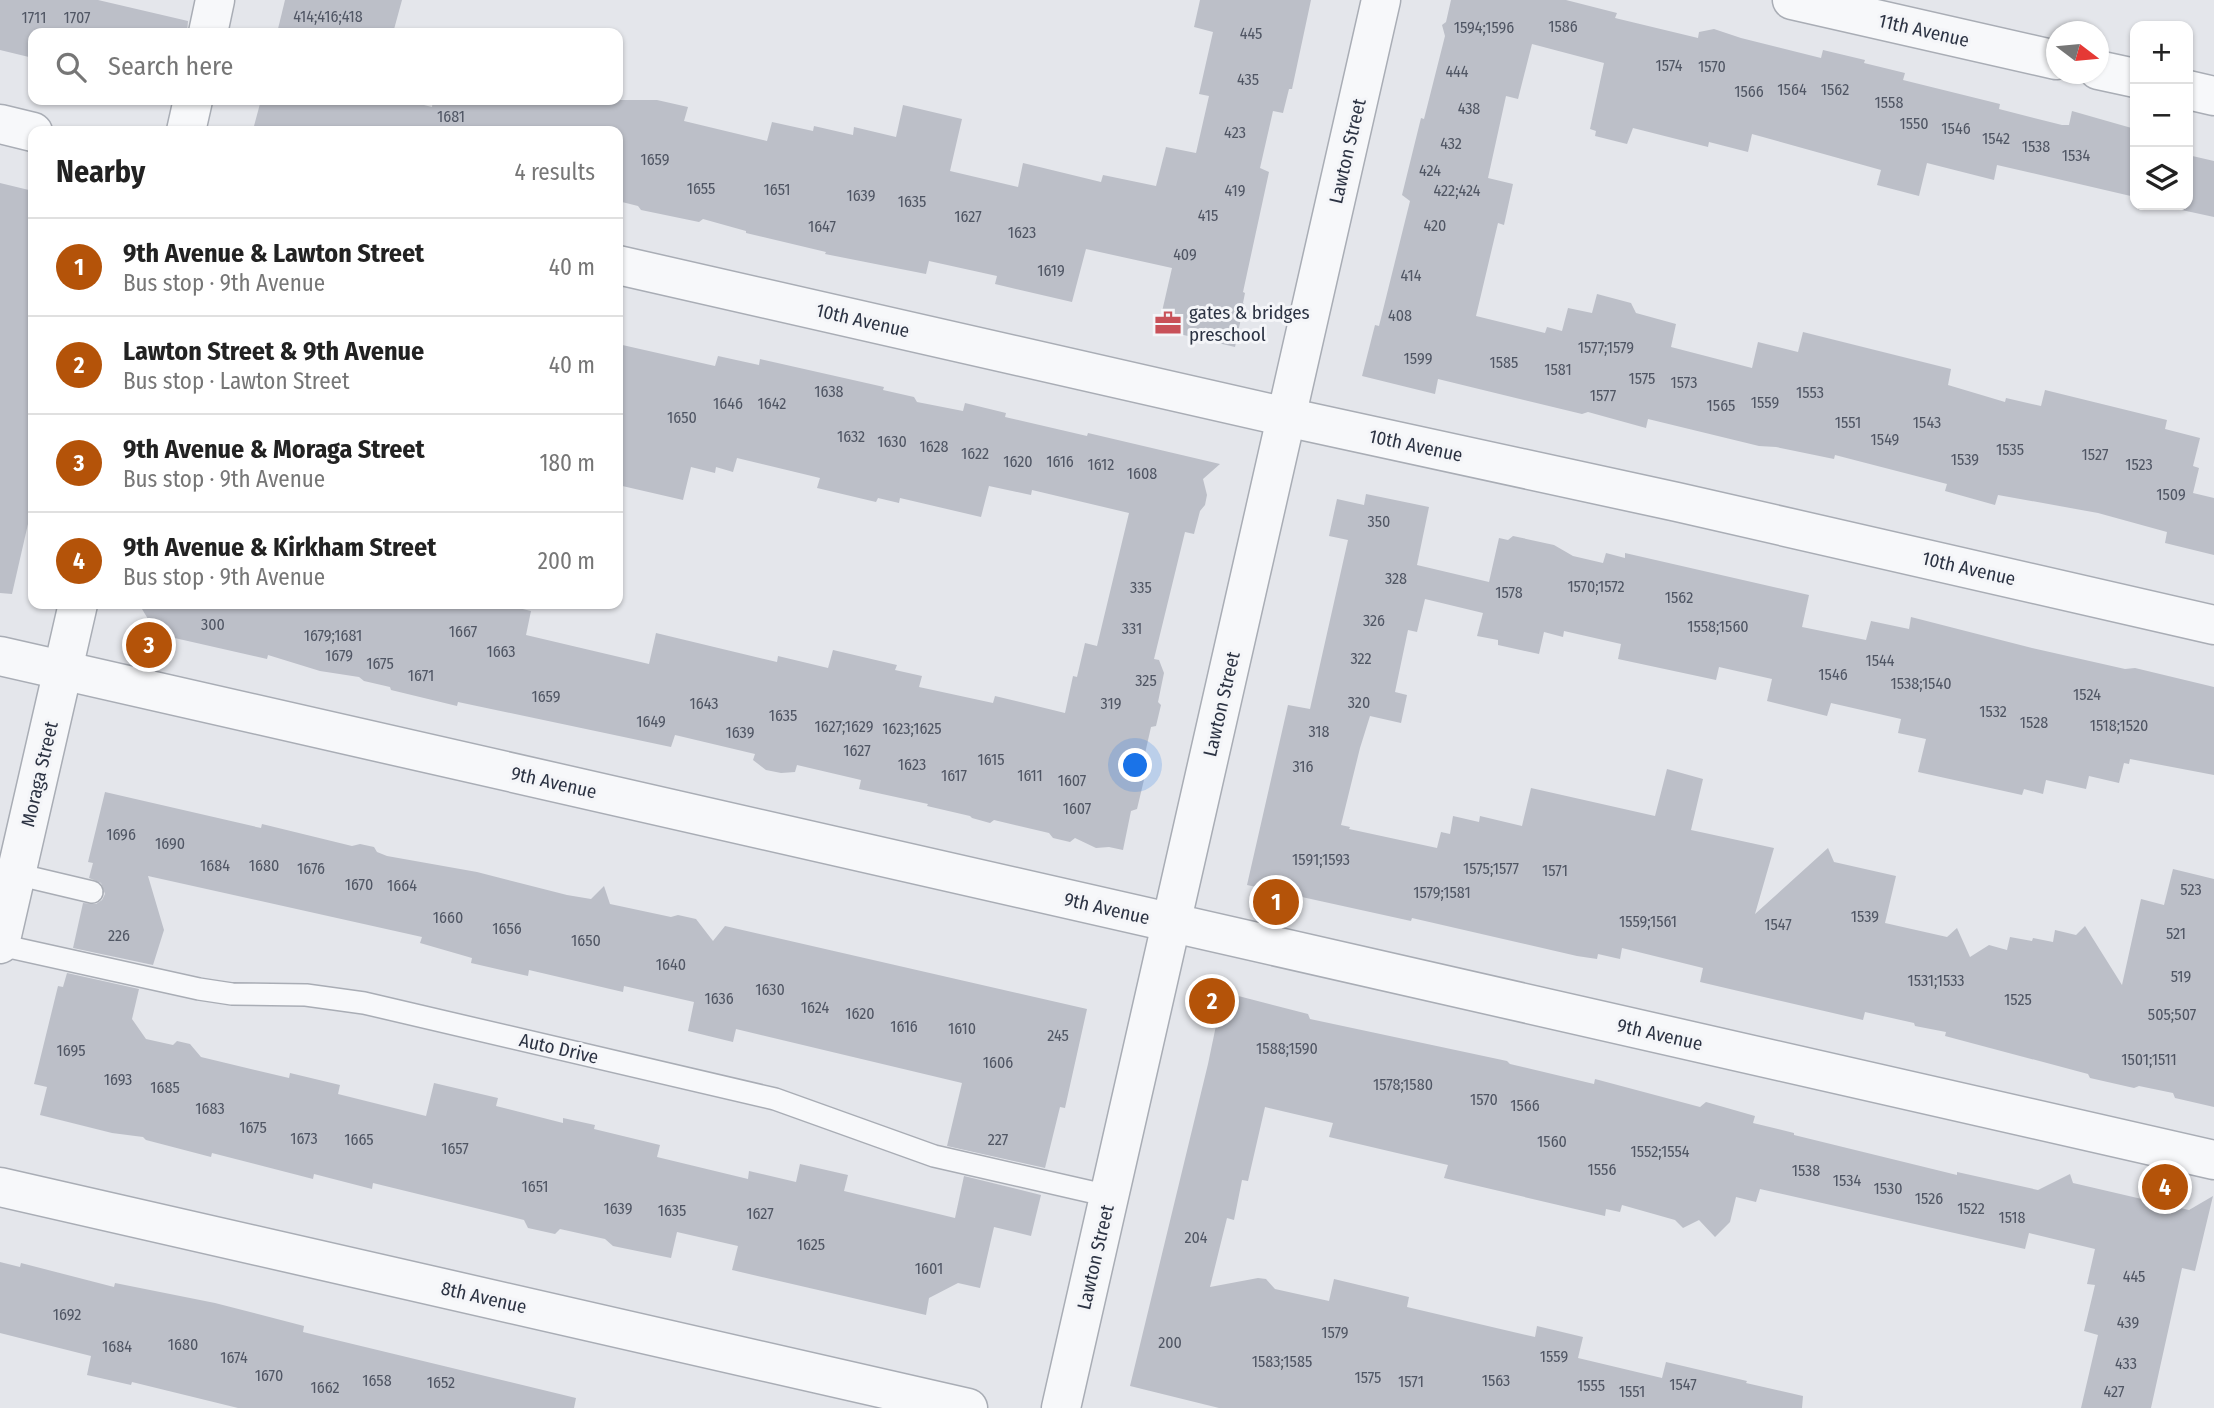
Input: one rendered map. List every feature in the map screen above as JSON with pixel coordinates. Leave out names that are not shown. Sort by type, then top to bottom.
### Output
[{"type":"street","points":[[209,28],[215,0]]},
{"type":"street","name":"Lawton Street","points":[[1061,1408],[1381,0]]},
{"type":"street","name":"11th Avenue","points":[[1792,0],[2046,58]]},
{"type":"street","points":[[2109,72],[2130,77]]},
{"type":"street","points":[[2193,91],[2214,96]]},
{"type":"street","points":[[187,126],[192,105]]},
{"type":"street","points":[[0,124],[28,131]]},
{"type":"street","name":"10th Avenue","points":[[623,266],[2214,625]]},
{"type":"street","name":"Moraga Street","points":[[0,945],[77,609]]},
{"type":"street","name":"9th Avenue","points":[[0,656],[2214,1160]]},
{"type":"street","name":"8th Avenue","points":[[0,1187],[968,1408]]},
{"type":"lane","points":[[16,874],[92,892]]},
{"type":"lane","name":"Auto Drive","points":[[0,945],[199,989],[232,994],[306,995],[364,1003],[775,1098],[934,1156],[1109,1196]]},
{"type":"building","points":[[0,0],[98,0],[188,21],[187,28],[28,28],[28,57],[0,50]]},
{"type":"building","points":[[285,0],[402,0],[394,28],[278,28]]},
{"type":"building","points":[[1200,0],[1311,0],[1292,89],[1289,89],[1283,113],[1273,111],[1260,168],[1269,172],[1243,292],[1244,304],[1235,347],[1158,329],[1172,268],[1086,249],[1072,302],[995,284],[997,276],[929,261],[926,274],[825,254],[826,252],[746,233],[703,219],[699,222],[641,210],[638,206],[623,202],[623,126],[254,126],[260,105],[623,105],[623,100],[657,100],[688,107],[684,121],[767,141],[772,122],[813,131],[814,126],[853,135],[854,127],[896,137],[903,105],[962,119],[950,171],[1018,187],[1023,163],[1101,182],[1103,175],[1156,186],[1166,147],[1196,153],[1209,96],[1199,94],[1213,32],[1194,27]]},
{"type":"building","points":[[1451,0],[1566,0],[1617,13],[1615,18],[1698,38],[1699,32],[1714,29],[1821,58],[1823,50],[1865,60],[1864,63],[1905,73],[1903,80],[2000,104],[1999,109],[2062,125],[2069,125],[2072,111],[2130,128],[2130,196],[1997,165],[1994,180],[1927,163],[1919,196],[1877,185],[1881,170],[1752,134],[1748,152],[1709,142],[1708,147],[1633,128],[1627,144],[1595,136],[1596,131],[1590,129],[1604,63],[1532,44],[1518,99],[1506,96],[1488,178],[1513,184],[1504,225],[1498,223],[1476,316],[1545,333],[1547,327],[1562,331],[1568,308],[1592,313],[1597,294],[1631,303],[1636,313],[1676,324],[1671,347],[1752,368],[1758,342],[1798,352],[1803,332],[1951,369],[1948,385],[2005,402],[2006,398],[2041,406],[2045,390],[2167,420],[2165,429],[2200,438],[2193,466],[2199,468],[2193,493],[2214,498],[2214,555],[2165,543],[2167,532],[2098,513],[1998,495],[1995,505],[1945,491],[1947,484],[1835,455],[1834,459],[1759,446],[1648,419],[1646,428],[1588,412],[1582,414],[1438,379],[1435,394],[1362,376],[1375,325],[1379,326],[1410,201],[1402,195],[1445,36],[1442,25],[1446,22]]},
{"type":"building","points":[[2193,156],[2214,161],[2214,217],[2182,210],[2193,210]]},
{"type":"building","points":[[0,183],[28,190],[28,524],[12,594],[0,593]]},
{"type":"building","points":[[623,345],[715,366],[718,356],[759,365],[760,359],[884,387],[883,390],[914,397],[917,402],[963,411],[965,403],[1006,413],[1005,417],[1220,464],[1203,479],[1207,495],[1194,534],[1185,532],[1154,659],[1159,660],[1164,673],[1158,702],[1161,705],[1156,726],[1151,727],[1144,758],[1148,763],[1137,809],[1131,811],[1123,850],[1096,848],[1075,838],[1070,842],[1053,838],[1049,833],[994,820],[990,823],[927,806],[928,804],[859,789],[861,780],[797,765],[795,772],[766,770],[753,760],[755,754],[675,735],[671,747],[458,702],[457,706],[391,690],[390,687],[364,681],[359,677],[320,671],[268,655],[267,659],[157,634],[142,609],[523,609],[531,611],[526,635],[649,664],[656,633],[777,662],[778,656],[828,668],[833,650],[897,665],[895,670],[922,676],[919,687],[993,703],[995,696],[1065,713],[1073,676],[1077,677],[1085,643],[1097,646],[1129,513],[1032,490],[1031,495],[989,486],[981,517],[900,498],[899,503],[878,498],[876,502],[817,488],[820,478],[737,458],[733,472],[716,467],[715,473],[691,467],[683,500],[623,486]]},
{"type":"building","points":[[1366,494],[1429,507],[1417,565],[1489,582],[1499,538],[1508,540],[1513,536],[1554,545],[1573,556],[1603,563],[1606,553],[1625,558],[1625,553],[1809,595],[1802,627],[1866,640],[1871,621],[1909,629],[1911,617],[2032,648],[2214,687],[2214,775],[2130,759],[2129,764],[2124,763],[2119,783],[2089,776],[2086,789],[2046,780],[2043,794],[2024,789],[2022,795],[1918,772],[1926,739],[1898,733],[1901,719],[1831,703],[1827,716],[1767,701],[1772,679],[1719,667],[1716,680],[1618,659],[1621,644],[1564,631],[1563,637],[1544,632],[1539,654],[1498,645],[1498,640],[1477,636],[1483,613],[1425,599],[1417,632],[1408,630],[1395,692],[1407,695],[1401,723],[1370,716],[1341,825],[1437,848],[1441,832],[1450,834],[1453,816],[1479,822],[1480,816],[1522,826],[1531,788],[1655,816],[1667,769],[1703,779],[1691,830],[1774,848],[1755,914],[1828,848],[1834,862],[1896,876],[1885,923],[1947,937],[1957,928],[1970,957],[1989,945],[2007,950],[2010,937],[2053,942],[2055,930],[2076,935],[2085,926],[2122,985],[2141,899],[2164,905],[2173,869],[2214,879],[2214,1107],[2175,1098],[2173,1093],[2090,1078],[2088,1074],[1945,1036],[1946,1032],[1915,1026],[1914,1023],[1865,1012],[1863,1020],[1700,982],[1703,968],[1622,948],[1620,959],[1598,954],[1597,959],[1577,956],[1412,918],[1411,921],[1247,885],[1288,705],[1310,709],[1348,540],[1329,536],[1337,499],[1364,505]]},
{"type":"building","points":[[105,792],[261,828],[262,824],[352,846],[360,844],[374,847],[377,852],[387,856],[477,872],[567,895],[591,899],[604,886],[610,904],[671,917],[678,915],[696,919],[713,941],[725,926],[1087,1009],[1065,1108],[1060,1107],[1045,1168],[947,1146],[962,1083],[736,1029],[733,1042],[688,1031],[694,1002],[624,986],[623,992],[529,970],[528,976],[471,963],[472,958],[420,943],[422,937],[148,876],[164,930],[153,965],[73,948],[83,903],[96,904],[105,894],[101,883],[89,878],[93,863],[88,862]]},
{"type":"building","points":[[67,973],[139,989],[132,1019],[146,1039],[173,1045],[177,1041],[190,1044],[201,1057],[289,1078],[290,1073],[340,1085],[338,1094],[426,1116],[434,1083],[498,1098],[496,1106],[563,1123],[563,1118],[595,1125],[594,1129],[660,1145],[657,1157],[748,1179],[749,1171],[796,1182],[800,1164],[848,1175],[844,1191],[955,1218],[964,1176],[1041,1195],[1031,1236],[994,1227],[980,1288],[958,1283],[929,1298],[926,1315],[732,1270],[738,1246],[677,1232],[671,1258],[613,1246],[605,1239],[560,1229],[555,1234],[528,1228],[524,1220],[373,1183],[372,1189],[314,1174],[313,1179],[212,1153],[211,1157],[143,1137],[112,1133],[40,1115],[47,1087],[34,1084],[58,986],[63,987]]},
{"type":"building","points":[[1223,992],[1308,1014],[1310,1019],[1507,1061],[1510,1064],[1594,1084],[1595,1079],[1700,1107],[1706,1102],[1755,1116],[1753,1123],[1794,1135],[1957,1175],[1957,1172],[2038,1190],[2070,1174],[2073,1183],[2189,1210],[2213,1196],[2195,1271],[2182,1268],[2151,1408],[2081,1408],[2098,1335],[2084,1331],[2095,1285],[2087,1284],[2095,1249],[2029,1233],[2025,1249],[1760,1189],[1756,1202],[1736,1197],[1730,1222],[1715,1237],[1699,1220],[1683,1228],[1675,1220],[1622,1205],[1620,1212],[1606,1209],[1605,1216],[1444,1178],[1448,1165],[1329,1137],[1333,1123],[1265,1107],[1248,1181],[1242,1180],[1234,1220],[1227,1218],[1210,1287],[1258,1278],[1266,1279],[1275,1289],[1329,1301],[1334,1279],[1409,1297],[1407,1307],[1535,1337],[1537,1326],[1583,1337],[1578,1358],[1662,1378],[1666,1362],[1803,1396],[1802,1408],[1219,1408],[1130,1386]]},
{"type":"building","points":[[0,1262],[20,1267],[21,1263],[114,1287],[115,1283],[215,1303],[304,1326],[303,1332],[576,1398],[574,1408],[238,1408],[132,1382],[131,1385],[87,1375],[91,1356],[0,1333]]},
{"type":"place","name":"gates & bridges preschool","points":[[1168,323]]},
{"type":"place","name":"9th Avenue & Moraga Street","points":[[149,645]]},
{"type":"place","name":"9th Avenue & Lawton Street","points":[[1276,902]]},
{"type":"place","name":"Lawton Street & 9th Avenue","points":[[1212,1001]]},
{"type":"place","name":"9th Avenue & Kirkham Street","points":[[2165,1187]]}]
